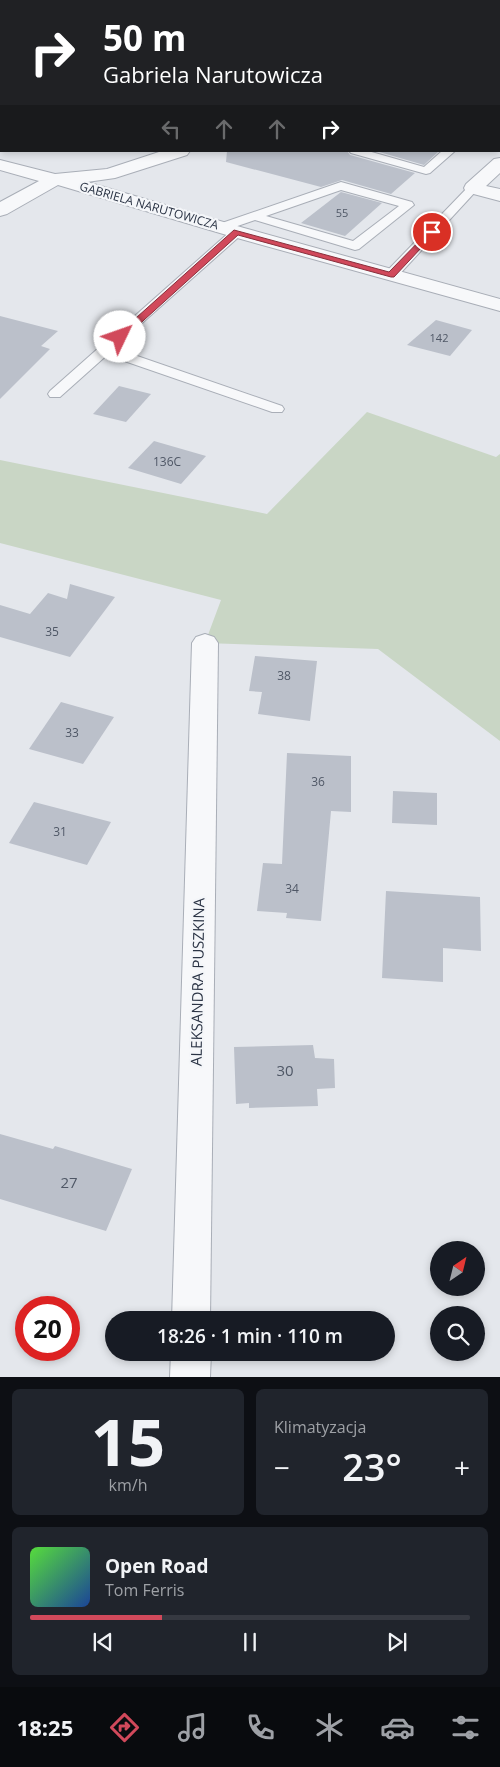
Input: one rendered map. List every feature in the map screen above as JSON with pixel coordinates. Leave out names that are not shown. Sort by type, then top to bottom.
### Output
[{"type":"street","points":[[90,188],[100,178],[109,174],[179,152]]},
{"type":"street","points":[[90,188],[115,186],[141,178],[180,152]]},
{"type":"street","points":[[500,162],[474,188],[500,195]]},
{"type":"street","name":"GABRIELA NARUTOWICZA","points":[[0,165],[90,188],[230,230],[500,305]]},
{"type":"street","points":[[0,210],[56,179],[109,174]]},
{"type":"street","points":[[138,202],[134,192],[141,178]]},
{"type":"street","name":"ALEKSANDRA PUSZKINA","points":[[191,1311],[205,644]]},
{"type":"street","points":[[190,1361],[190,1377]]},
{"type":"lane","points":[[358,152],[426,171],[447,152]]},
{"type":"lane","points":[[55,394],[106,350],[230,230],[256,217],[341,186],[408,205],[356,246],[256,217]]},
{"type":"lane","points":[[391,275],[474,188]]},
{"type":"lane","points":[[106,350],[277,408]]},
{"type":"green space","points":[[367,412],[496,457],[500,454],[500,741],[378,649],[205,643],[221,600],[0,543],[0,460],[267,514]]},
{"type":"building","points":[[227,152],[348,152],[350,155],[415,173],[391,194],[342,180],[321,187],[226,162]]},
{"type":"building","points":[[379,152],[438,152],[424,165]]},
{"type":"building","points":[[341,192],[382,203],[345,236],[301,223]]},
{"type":"building","points":[[0,316],[58,331],[41,346],[50,349],[0,399]]},
{"type":"building","points":[[436,320],[472,330],[450,356],[407,345]]},
{"type":"building","points":[[119,386],[151,394],[126,422],[93,414]]},
{"type":"building","points":[[154,441],[206,456],[181,484],[128,468]]},
{"type":"building","points":[[70,584],[115,597],[70,657],[0,637],[0,605],[30,614],[48,593],[67,599]]},
{"type":"building","points":[[255,656],[317,661],[310,721],[258,714],[262,692],[249,691]]},
{"type":"building","points":[[61,702],[114,717],[83,764],[29,749]]},
{"type":"building","points":[[287,753],[351,756],[351,812],[331,811],[321,921],[286,918],[287,913],[257,911],[263,863],[282,864]]},
{"type":"building","points":[[393,791],[437,793],[437,825],[392,823]]},
{"type":"building","points":[[34,802],[111,822],[87,865],[9,843]]},
{"type":"building","points":[[386,891],[480,897],[481,951],[443,948],[443,982],[382,978]]},
{"type":"building","points":[[313,1045],[315,1058],[334,1059],[335,1088],[317,1089],[318,1106],[249,1108],[249,1103],[236,1104],[234,1047]]},
{"type":"building","points":[[0,1134],[53,1149],[55,1146],[132,1169],[106,1231],[0,1199]]},
{"type":"route","points":[[120,337],[237,232],[391,275],[432,232]]}]
